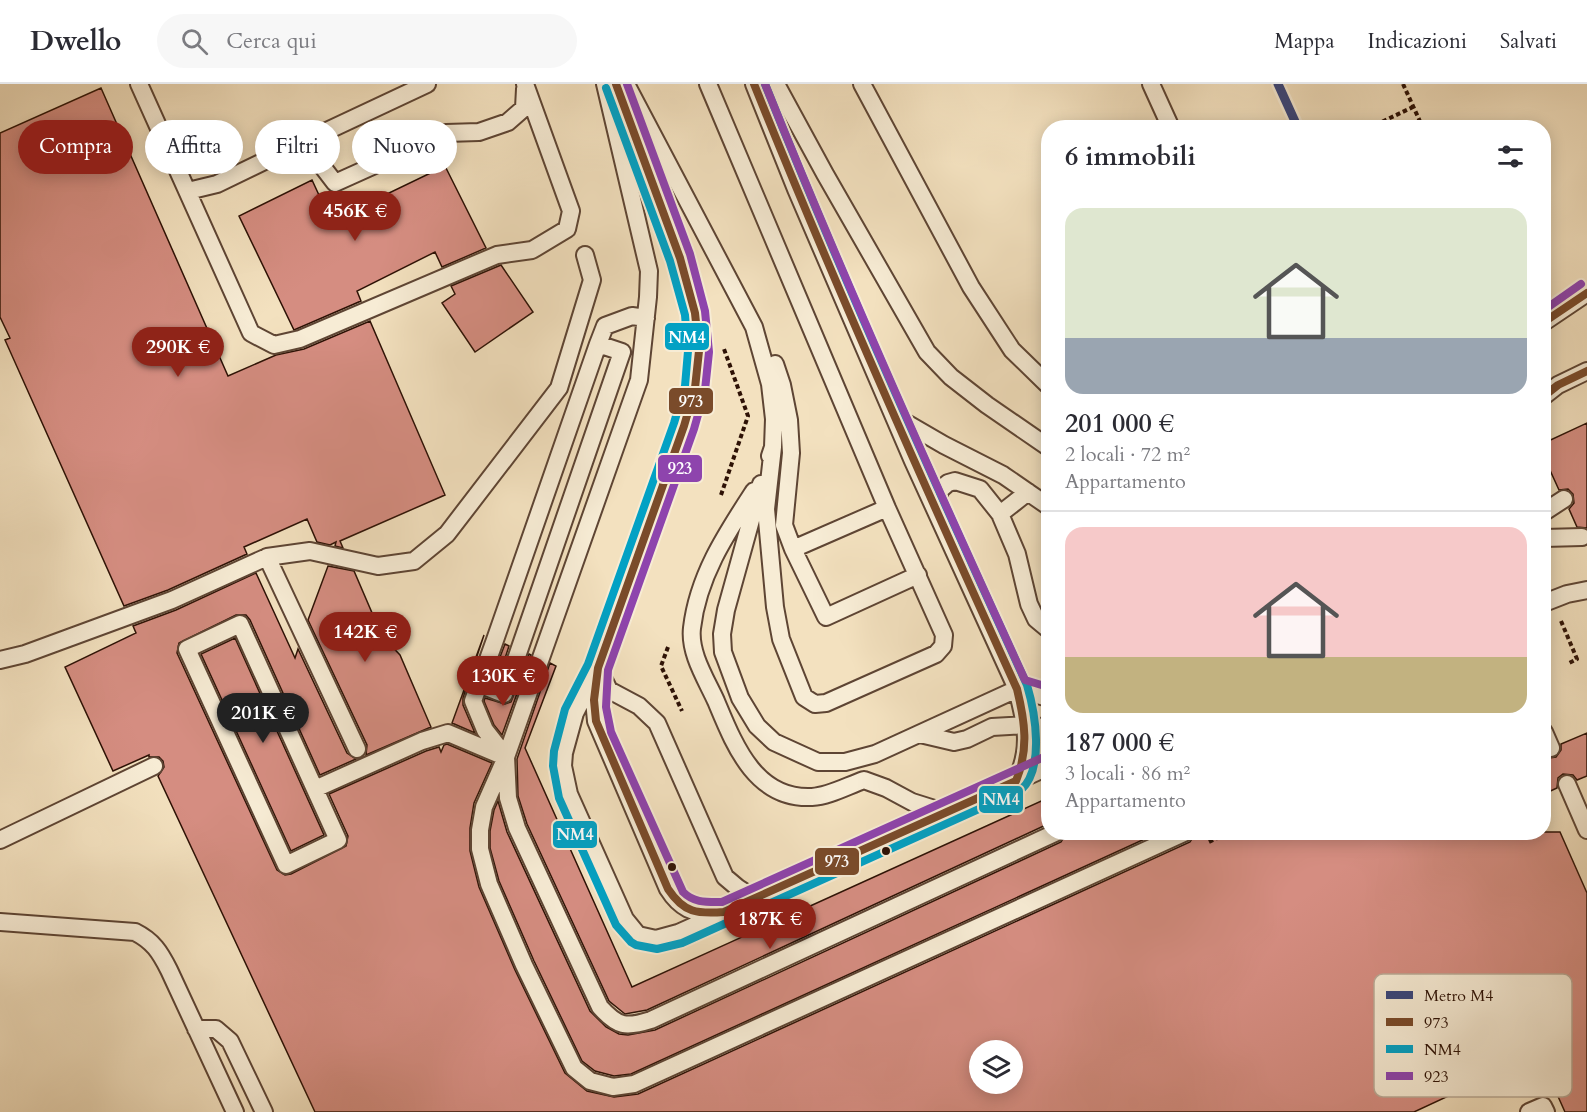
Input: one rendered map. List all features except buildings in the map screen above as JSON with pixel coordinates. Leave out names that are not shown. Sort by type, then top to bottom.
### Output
[{"type":"lane","points":[[139,84],[251,333],[274,345],[300,339],[497,255],[532,250],[567,229],[571,211],[525,85]]},
{"type":"lane","points":[[340,125],[427,84]]},
{"type":"lane","points":[[606,84],[649,272],[639,380],[506,757],[484,807],[480,830],[480,849],[489,884],[574,1068],[590,1082],[613,1087],[634,1084],[1168,840]]},
{"type":"lane","points":[[616,84],[680,258],[694,313],[699,351],[695,388],[684,426],[598,668],[575,713],[562,766],[568,794],[625,919],[638,935],[656,939],[678,933],[1041,770]]},
{"type":"lane","points":[[626,84],[754,327],[772,356],[782,385],[789,420],[791,453],[784,525],[826,617],[918,575]]},
{"type":"lane","points":[[708,84],[886,508],[944,635],[943,646],[936,654],[826,703],[815,704],[804,698],[781,639],[775,608],[766,509],[774,419],[770,384],[754,327]]},
{"type":"lane","points":[[754,84],[796,189],[894,416],[1017,689],[1026,725],[1026,748],[1023,767],[1016,782]]},
{"type":"lane","points":[[776,84],[927,352],[951,377],[1041,442]]},
{"type":"lane","points":[[862,84],[971,286],[1012,350],[1041,381]]},
{"type":"lane","points":[[1151,84],[1167,120]]},
{"type":"lane","points":[[328,174],[335,183],[446,133],[479,132],[508,122],[524,108],[525,85]]},
{"type":"lane","points":[[188,191],[217,184],[255,166]]},
{"type":"lane","points":[[0,660],[25,654],[172,600],[267,557],[310,551],[378,566],[414,561],[447,534],[559,387],[592,280],[585,255]]},
{"type":"lane","points":[[1551,317],[1587,293]]},
{"type":"lane","points":[[646,318],[632,316],[604,326],[473,701],[485,730],[506,757],[508,798],[517,828],[600,1007],[611,1019],[631,1026],[651,1020],[1041,839]]},
{"type":"lane","points":[[479,684],[504,694],[622,352],[598,344]]},
{"type":"lane","points":[[1551,390],[1587,371]]},
{"type":"lane","points":[[894,416],[1003,475],[1041,501]]},
{"type":"lane","points":[[773,447],[726,610],[722,634],[723,652],[746,707],[757,726],[774,742],[818,762],[845,762],[875,754],[1017,689],[1041,696]]},
{"type":"lane","points":[[763,477],[726,533],[705,574],[692,630],[695,654],[733,741],[745,762],[758,778],[793,796],[826,795],[864,780],[886,788],[912,802],[947,813]]},
{"type":"lane","points":[[936,510],[940,490],[948,483],[955,481],[980,489],[1000,514],[1017,554],[1029,604],[1036,619],[1041,623]]},
{"type":"lane","points":[[1000,514],[1028,492]]},
{"type":"lane","points":[[1551,508],[1564,500]]},
{"type":"lane","points":[[793,549],[886,508]]},
{"type":"lane","points":[[1551,538],[1582,537]]},
{"type":"lane","points":[[267,557],[357,750]]},
{"type":"lane","points":[[1551,600],[1587,590]]},
{"type":"lane","points":[[240,624],[315,789],[338,840],[286,865],[187,648],[240,624]]},
{"type":"lane","points":[[598,668],[609,690],[639,706],[657,723],[725,877],[755,899]]},
{"type":"lane","points":[[598,668],[594,700],[596,721],[668,889],[685,909],[703,913],[724,912]]},
{"type":"lane","points":[[920,734],[954,741],[992,727],[1026,725],[1041,727]]},
{"type":"lane","points":[[315,789],[422,741],[448,734],[506,757]]},
{"type":"lane","points":[[0,840],[154,766]]},
{"type":"lane","points":[[1567,784],[1587,830]]},
{"type":"lane","points":[[0,922],[135,932],[147,938],[157,947],[235,1112]]},
{"type":"lane","points":[[196,1029],[216,1029],[230,1041],[264,1112]]},
{"type":"lane","points":[[1529,1112],[1543,1106],[1546,1112]]},
{"type":"path","points":[[1403,84],[1419,120]]},
{"type":"path","points":[[1386,120],[1413,107]]},
{"type":"path","points":[[1560,620],[1577,659],[1569,663]]},
{"type":"metro line","name":"M4","points":[[1278,84],[1294,120]]},
{"type":"transit line","name":"973","points":[[616,84],[680,258],[695,313],[699,351],[695,388],[684,426],[598,668],[594,700],[596,721],[668,889],[686,907],[706,913],[724,912],[1016,781],[1024,747],[1024,724],[1017,689],[882,388],[754,84]]},
{"type":"transit line","name":"923","points":[[627,84],[690,254],[705,311],[709,352],[705,390],[694,429],[608,670],[606,707],[611,732],[683,892],[696,900],[722,902],[1041,758]]},
{"type":"transit line","name":"NM4","points":[[606,88],[670,261],[685,315],[688,351],[685,386],[674,423],[588,664],[565,709],[554,751],[553,766],[559,798],[616,925],[636,945],[657,949],[682,943],[1021,790],[1028,780],[1036,754],[1035,724],[1027,685],[925,461],[765,84]]},
{"type":"transit line","name":"923","points":[[765,84],[892,384],[1025,680],[1041,685]]},
{"type":"transit line","name":"923","points":[[1551,305],[1581,284]]},
{"type":"transit line","name":"973","points":[[1551,317],[1587,293]]},
{"type":"transit line","name":"973","points":[[1551,390],[1587,371]]}]
